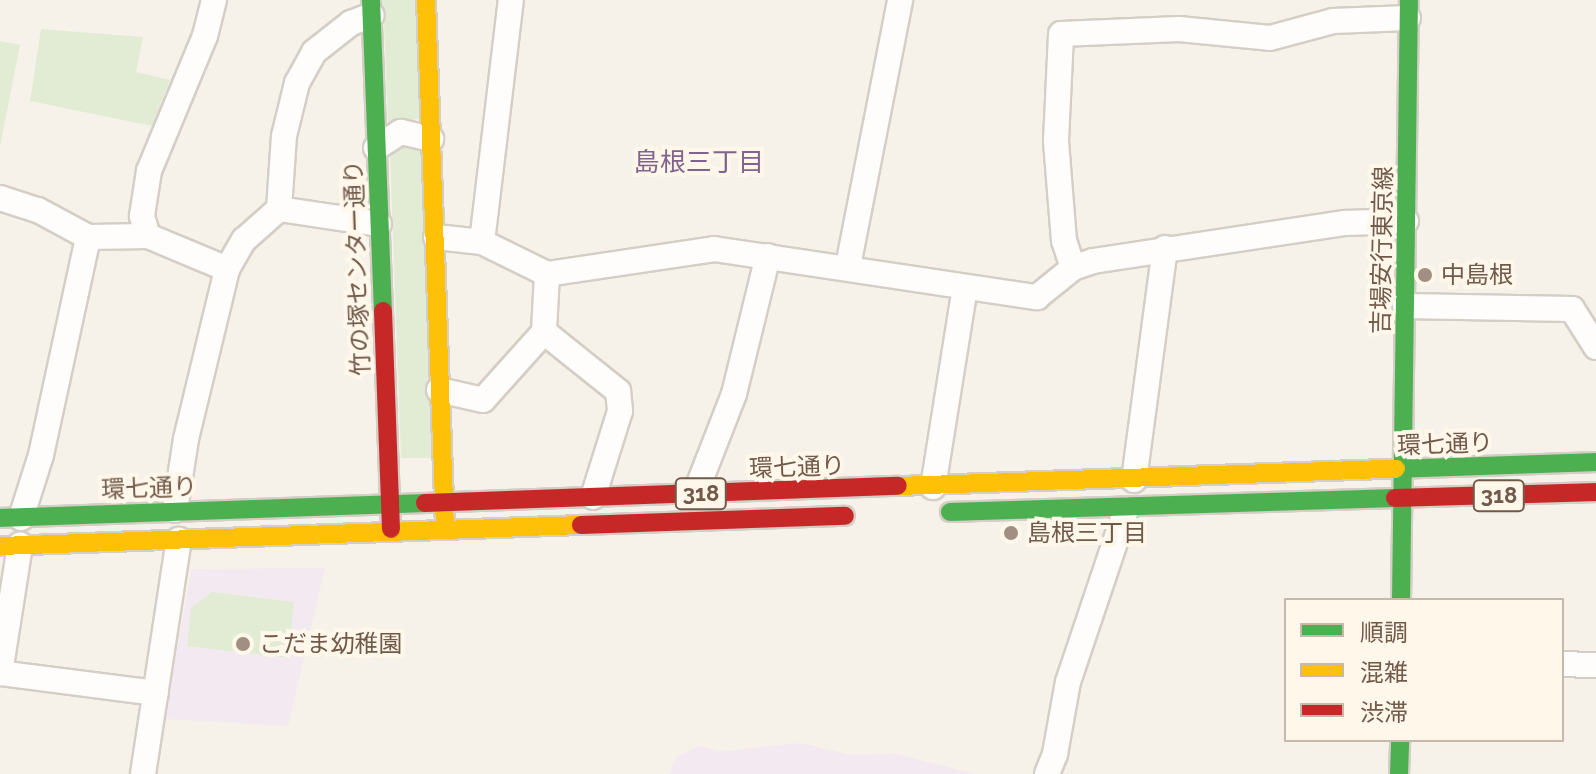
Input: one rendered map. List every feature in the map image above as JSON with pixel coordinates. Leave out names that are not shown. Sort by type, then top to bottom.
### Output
[{"type":"main road","points":[[426,0],[445,532]]},
{"type":"main road","name":"竹の塚センター通り","points":[[372,8],[391,534]]},
{"type":"main road","name":"吉場安行東京線","points":[[1401,598],[1408,9]]},
{"type":"main road","name":"環七通り","points":[[11,518],[1596,462]]},
{"type":"main road","name":"318","points":[[930,512],[1126,510],[1596,492]]},
{"type":"main road","name":"318","points":[[10,546],[868,515]]},
{"type":"main road","points":[[1399,774],[1400,742]]},
{"type":"street","points":[[148,236],[142,216],[149,171],[205,36],[214,0]]},
{"type":"street","points":[[482,242],[511,0]]},
{"type":"street","points":[[848,266],[900,0]]},
{"type":"street","points":[[175,510],[186,439],[227,269],[244,240],[279,209],[284,136],[297,83],[314,52],[372,8]]},
{"type":"street","points":[[1073,268],[1064,241],[1056,141],[1061,34],[1179,29],[1270,38],[1333,21],[1408,9]]},
{"type":"street","points":[[376,148],[401,132],[431,139]]},
{"type":"street","points":[[0,198],[38,210],[88,237],[148,236],[227,269]]},
{"type":"street","points":[[279,209],[379,224]]},
{"type":"street","points":[[436,237],[482,242],[547,274],[714,249],[848,266],[965,288],[1037,297],[1073,268],[1165,248],[1345,223],[1406,221]]},
{"type":"street","points":[[11,518],[41,455],[88,237]]},
{"type":"street","points":[[1134,480],[1165,248]]},
{"type":"street","points":[[695,494],[734,394],[768,256]]},
{"type":"street","points":[[439,390],[483,400],[544,332],[547,274]]},
{"type":"street","points":[[933,487],[965,288]]},
{"type":"street","points":[[1405,306],[1572,309],[1596,347]]},
{"type":"street","points":[[544,332],[618,391],[620,411],[593,497]]},
{"type":"street","points":[[1047,774],[1068,682],[1126,510]]},
{"type":"street","points":[[143,774],[179,540]]},
{"type":"street","points":[[10,546],[0,673],[156,693]]},
{"type":"street","points":[[1564,664],[1596,665]]},
{"type":"shaded area","name":"こだま幼稚園","points":[[325,568],[288,726],[164,719],[192,569]]},
{"type":"shaded area","points":[[801,743],[852,755],[897,754],[975,774],[670,774],[675,758],[699,746],[721,751]]},
{"type":"green space","points":[[383,0],[420,0],[420,119],[388,123]]},
{"type":"green space","points":[[41,29],[143,37],[136,72],[170,80],[152,126],[30,101]]},
{"type":"green space","points":[[0,41],[20,45],[0,147]]},
{"type":"green space","points":[[405,142],[425,149],[432,458],[401,458],[390,154]]},
{"type":"green space","points":[[212,592],[294,602],[288,658],[187,646],[191,608]]},
{"type":"traffic: fast","points":[[371,0],[383,311]]},
{"type":"traffic: fast","points":[[1401,598],[1409,0]]},
{"type":"traffic: fast","points":[[1396,469],[1596,462]]},
{"type":"traffic: fast","points":[[950,512],[1395,498]]},
{"type":"traffic: fast","points":[[0,518],[425,503]]},
{"type":"traffic: fast","points":[[1399,774],[1400,742]]},
{"type":"traffic: slow","points":[[426,0],[445,527]]},
{"type":"traffic: slow","points":[[898,486],[1396,469]]},
{"type":"traffic: slow","points":[[0,546],[581,525]]},
{"type":"traffic: jam","points":[[383,311],[391,529]]},
{"type":"traffic: jam","points":[[425,503],[898,486]]},
{"type":"traffic: jam","points":[[1395,498],[1596,492]]},
{"type":"traffic: jam","points":[[581,525],[845,516]]},
{"type":"place","name":"中島根","points":[[1425,275]]},
{"type":"place","name":"島根三丁目","points":[[1011,533]]},
{"type":"place","name":"こだま幼稚園","points":[[243,644]]},
{"type":"district","name":"島根三丁目","points":[[699,163]]}]
